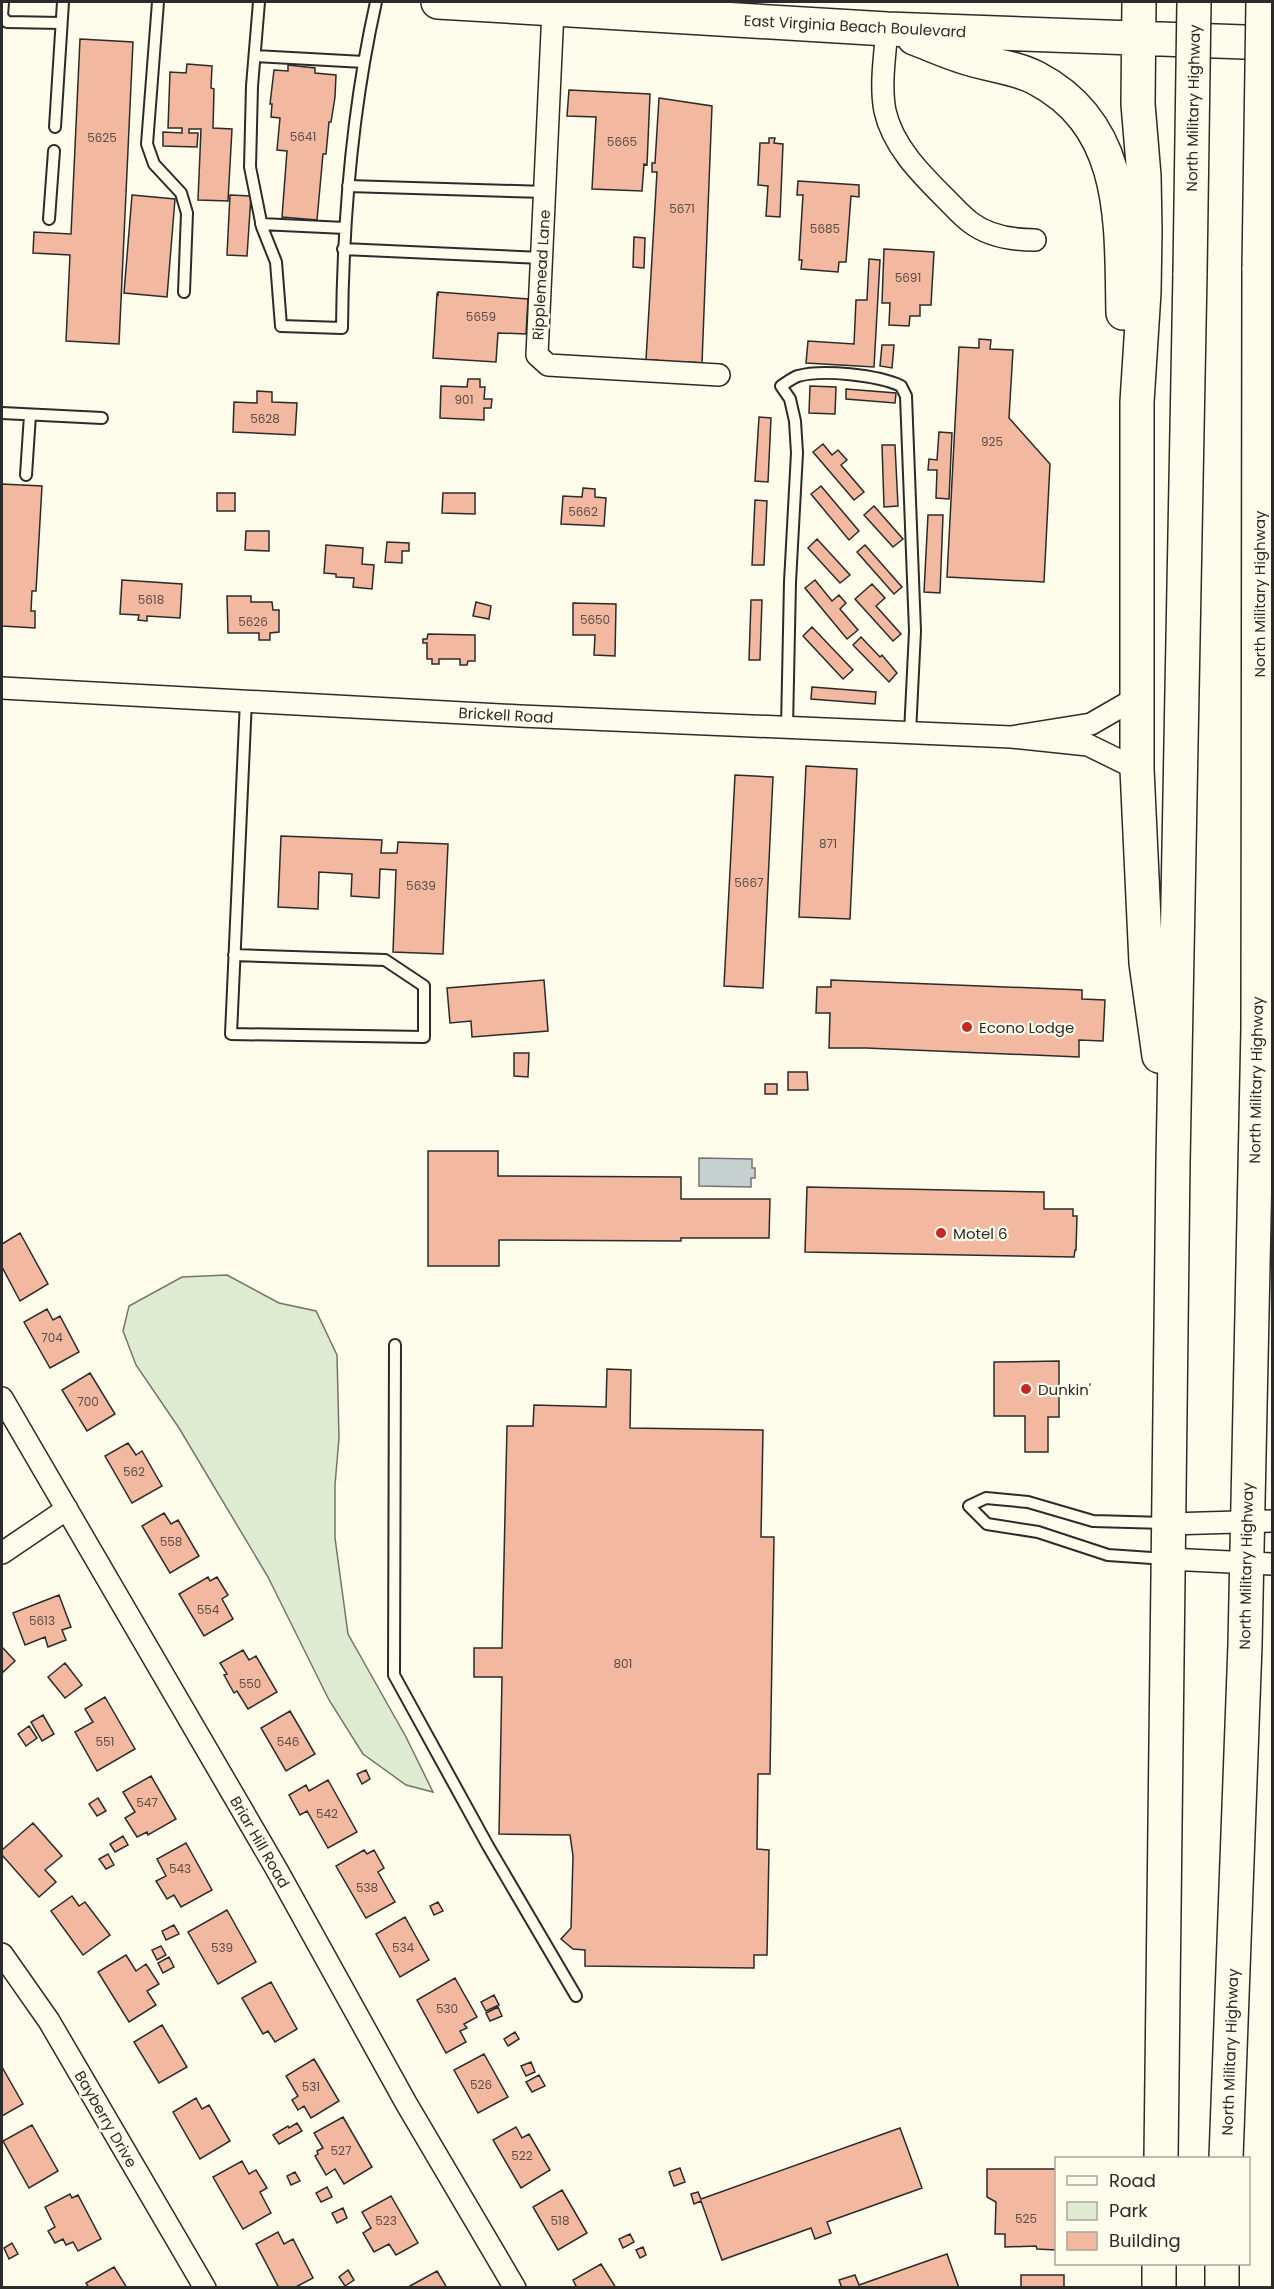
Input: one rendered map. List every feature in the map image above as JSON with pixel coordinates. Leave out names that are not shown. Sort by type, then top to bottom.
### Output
[{"type":"main road","name":"East Virginia Beach Boulevard","points":[[438,2],[887,29],[1272,43]]},
{"type":"main road","points":[[1138,2],[1138,104],[1144,176],[1145,231],[1144,292],[1137,402],[1137,769],[1146,963],[1173,1150]]},
{"type":"main road","name":"North Military Highway","points":[[1161,2157],[1173,1150],[1194,2]]},
{"type":"main road","name":"North Military Highway","points":[[1226,2157],[1260,1564],[1265,1028],[1259,268],[1263,2]]},
{"type":"main road","points":[[887,29],[962,57],[1035,77],[1059,92],[1073,105],[1097,135],[1110,163],[1117,193],[1125,396],[1136,528]]},
{"type":"main road","points":[[1265,1028],[1272,979]]},
{"type":"main road","points":[[1159,2265],[1159,2288]]},
{"type":"main road","points":[[1222,2265],[1222,2288]]},
{"type":"street","name":"Ripplemead Lane","points":[[553,10],[537,355],[548,365],[719,375]]},
{"type":"street","points":[[887,29],[883,91],[885,110],[892,134],[907,156],[970,222],[996,236],[1035,240]]},
{"type":"street","name":"Brickell Road","points":[[2,688],[520,716],[1011,737],[1088,745],[1137,769]]},
{"type":"street","name":"Brickell Road","points":[[1011,737],[1091,724],[1136,698]]},
{"type":"street","name":"Briar Hill Road","points":[[2,1398],[277,1870],[406,2103],[515,2288]]},
{"type":"street","points":[[2,1553],[67,1509]]},
{"type":"street","points":[[1169,1524],[1260,1521]]},
{"type":"street","points":[[1168,1559],[1260,1564]]},
{"type":"street","name":"Bayberry Drive","points":[[2,1954],[49,2021],[205,2288]]},
{"type":"lane","points":[[3,2],[2,16],[7,22],[61,23]]},
{"type":"lane","points":[[55,127],[63,2]]},
{"type":"lane","points":[[158,2],[147,144],[154,164],[181,193],[187,213],[184,292]]},
{"type":"lane","points":[[259,2],[250,167],[261,224],[276,262],[281,326],[342,328],[343,249],[348,186],[364,62],[376,2]]},
{"type":"lane","points":[[255,56],[364,62]]},
{"type":"lane","points":[[49,219],[54,152]]},
{"type":"lane","points":[[348,186],[546,192]]},
{"type":"lane","points":[[261,224],[345,228]]},
{"type":"lane","points":[[343,249],[542,258]]},
{"type":"lane","points":[[787,727],[796,453],[795,422],[790,399],[781,386],[798,376],[825,373],[890,381],[901,386],[906,396],[915,632],[910,733]]},
{"type":"lane","points":[[2,413],[102,418]]},
{"type":"lane","points":[[26,475],[30,415]]},
{"type":"lane","points":[[234,955],[385,960],[424,986],[424,1037],[231,1034],[234,955],[246,700]]},
{"type":"lane","points":[[394,1345],[394,1675],[488,1846],[576,1996]]},
{"type":"lane","points":[[1168,1559],[1108,1555],[1038,1532],[987,1524],[969,1506],[986,1498],[1028,1502],[1093,1521],[1169,1524]]},
{"type":"green space","points":[[227,1275],[279,1303],[316,1311],[337,1355],[339,1438],[335,1485],[335,1538],[348,1634],[406,1737],[433,1792],[406,1785],[363,1754],[329,1700],[268,1577],[179,1428],[136,1365],[123,1331],[129,1306],[182,1277]]},
{"type":"shaded area","points":[[699,1158],[752,1159],[755,1178],[751,1178],[751,1187],[699,1186]]},
{"type":"building","points":[[80,39],[133,42],[119,344],[66,341],[70,255],[33,253],[34,232],[71,234]]},
{"type":"building","points":[[187,64],[212,66],[213,128],[232,129],[228,201],[198,200],[201,129],[189,129],[189,133],[198,133],[197,147],[163,146],[163,132],[182,133],[182,128],[168,128],[170,72],[186,73]]},
{"type":"building","points":[[288,65],[315,68],[315,73],[336,75],[326,154],[323,154],[317,220],[282,217],[287,151],[277,150],[280,118],[271,117],[272,104],[270,104],[274,70],[288,71]]},
{"type":"building","points":[[569,90],[650,94],[647,165],[644,164],[642,191],[592,189],[596,117],[567,116]]},
{"type":"building","points":[[659,98],[712,106],[702,363],[689,362],[689,368],[657,366],[657,360],[646,360],[657,172],[652,172],[652,163],[655,163]]},
{"type":"building","points":[[769,138],[775,138],[774,143],[783,144],[780,217],[766,216],[768,186],[758,185],[760,143],[769,143]]},
{"type":"building","points":[[798,181],[859,185],[859,197],[851,196],[846,262],[839,262],[838,272],[801,269],[802,260],[799,260],[803,195],[797,195]]},
{"type":"building","points":[[132,195],[175,199],[167,297],[124,293]]},
{"type":"building","points":[[230,195],[251,196],[247,256],[227,255]]},
{"type":"building","points":[[634,237],[645,238],[644,268],[633,267]]},
{"type":"building","points":[[884,249],[934,252],[931,305],[920,305],[920,316],[910,316],[909,326],[889,325],[890,303],[882,303]]},
{"type":"building","points":[[869,259],[880,260],[874,367],[806,363],[808,341],[854,344],[856,300],[867,300]]},
{"type":"building","points":[[438,292],[528,299],[526,334],[498,333],[496,362],[433,358]]},
{"type":"building","points":[[979,339],[991,340],[990,349],[1013,350],[1009,418],[1050,464],[1044,582],[947,577],[959,347],[979,348]]},
{"type":"building","points":[[882,345],[894,345],[892,368],[880,366]]},
{"type":"building","points":[[468,379],[480,379],[480,387],[485,387],[484,399],[492,399],[491,408],[484,408],[484,420],[440,418],[441,386],[467,387]]},
{"type":"building","points":[[810,386],[836,387],[835,414],[809,413]]},
{"type":"building","points":[[846,389],[896,393],[895,403],[846,399]]},
{"type":"building","points":[[257,391],[272,392],[272,402],[297,403],[295,435],[233,432],[234,402],[257,403]]},
{"type":"building","points":[[759,417],[771,418],[768,482],[755,481]]},
{"type":"building","points":[[939,432],[952,433],[949,499],[936,498],[937,470],[928,470],[929,459],[937,460]]},
{"type":"building","points":[[823,444],[832,455],[838,450],[847,460],[841,465],[864,492],[854,500],[813,452]]},
{"type":"building","points":[[882,445],[895,445],[898,506],[884,507]]},
{"type":"building","points":[[2,484],[42,486],[36,591],[32,591],[31,611],[35,611],[35,628],[2,626]]},
{"type":"building","points":[[821,486],[859,531],[849,540],[811,494]]},
{"type":"building","points":[[583,488],[595,489],[595,497],[606,498],[604,526],[561,524],[563,496],[582,497]]},
{"type":"building","points":[[217,493],[235,493],[235,511],[217,511]]},
{"type":"building","points":[[443,493],[475,493],[475,514],[442,513]]},
{"type":"building","points":[[755,500],[767,501],[764,565],[752,565]]},
{"type":"building","points":[[874,506],[903,539],[893,547],[864,515]]},
{"type":"building","points":[[928,515],[943,515],[940,593],[924,592]]},
{"type":"building","points":[[246,531],[269,531],[269,551],[245,550]]},
{"type":"building","points":[[817,539],[850,575],[840,583],[808,548]]},
{"type":"building","points":[[387,542],[409,543],[409,551],[402,551],[402,563],[385,562]]},
{"type":"building","points":[[326,545],[363,548],[362,564],[374,565],[372,589],[353,587],[354,578],[336,577],[336,574],[324,573]]},
{"type":"building","points":[[865,545],[902,587],[894,594],[857,552]]},
{"type":"building","points":[[122,580],[182,584],[180,618],[147,616],[147,621],[138,620],[139,615],[120,614]]},
{"type":"building","points":[[815,580],[832,601],[839,595],[846,603],[840,609],[858,630],[847,639],[805,588]]},
{"type":"building","points":[[872,584],[885,598],[876,606],[901,634],[893,641],[855,599]]},
{"type":"building","points":[[227,596],[251,596],[251,602],[272,602],[273,610],[279,610],[279,632],[270,633],[270,640],[259,640],[259,633],[228,633]]},
{"type":"building","points":[[751,600],[762,600],[760,660],[749,660]]},
{"type":"building","points":[[476,602],[491,606],[489,619],[473,616]]},
{"type":"building","points":[[573,603],[616,604],[615,656],[594,655],[595,635],[573,635]]},
{"type":"building","points":[[812,627],[853,670],[843,679],[803,636]]},
{"type":"building","points":[[428,634],[475,635],[475,661],[468,661],[467,665],[460,665],[460,659],[439,659],[439,664],[432,664],[432,659],[427,659],[427,643],[423,643],[423,639],[427,639]]},
{"type":"building","points":[[861,637],[880,657],[882,655],[897,673],[889,682],[853,645]]},
{"type":"building","points":[[812,687],[876,692],[875,704],[811,699]]},
{"type":"building","points":[[806,766],[857,769],[850,919],[799,917]]},
{"type":"building","points":[[735,775],[773,777],[763,988],[724,986]]},
{"type":"building","points":[[281,836],[382,840],[381,853],[397,853],[398,842],[448,844],[443,954],[393,952],[396,870],[380,869],[379,898],[351,896],[352,874],[319,872],[318,909],[278,907]]},
{"type":"building","points":[[544,980],[548,1031],[472,1037],[471,1021],[450,1023],[447,988]]},
{"type":"building","name":"Econo Lodge","points":[[831,980],[1082,990],[1082,999],[1105,1000],[1103,1041],[1079,1040],[1079,1057],[829,1048],[830,1013],[816,1013],[817,987],[831,987]]},
{"type":"building","points":[[514,1053],[529,1053],[528,1077],[514,1076]]},
{"type":"building","points":[[788,1072],[807,1072],[808,1090],[788,1090]]},
{"type":"building","points":[[765,1084],[777,1084],[777,1094],[765,1094]]},
{"type":"building","points":[[428,1151],[498,1151],[498,1176],[681,1177],[681,1199],[770,1199],[769,1238],[681,1238],[681,1241],[499,1240],[499,1266],[428,1266]]},
{"type":"building","name":"Motel 6","points":[[807,1187],[1044,1192],[1044,1209],[1073,1209],[1073,1216],[1077,1216],[1076,1250],[1074,1257],[805,1252]]},
{"type":"building","points":[[20,1233],[48,1284],[20,1301],[2,1267],[2,1244]]},
{"type":"building","points":[[47,1309],[53,1320],[60,1316],[79,1352],[50,1368],[24,1322]]},
{"type":"building","name":"Dunkin'","points":[[1059,1361],[1059,1417],[1048,1417],[1048,1452],[1025,1452],[1025,1416],[994,1416],[994,1362]]},
{"type":"building","points":[[607,1369],[631,1370],[630,1428],[763,1430],[761,1537],[774,1537],[770,1774],[758,1774],[757,1849],[769,1850],[767,1955],[754,1955],[754,1968],[585,1966],[585,1950],[573,1949],[561,1939],[571,1928],[573,1856],[570,1835],[499,1834],[502,1677],[474,1677],[474,1648],[502,1648],[507,1426],[533,1426],[534,1405],[606,1407]]},
{"type":"building","points":[[90,1373],[115,1414],[87,1431],[62,1390]]},
{"type":"building","points":[[128,1443],[136,1455],[142,1451],[162,1486],[132,1503],[105,1456]]},
{"type":"building","points":[[164,1513],[171,1524],[178,1520],[199,1556],[170,1573],[142,1526]]},
{"type":"building","points":[[208,1577],[210,1581],[217,1577],[228,1595],[222,1599],[233,1619],[204,1636],[179,1594]]},
{"type":"building","points":[[59,1595],[71,1627],[62,1630],[66,1640],[48,1647],[45,1637],[25,1645],[13,1613]]},
{"type":"building","points":[[2,1647],[15,1661],[2,1673]]},
{"type":"building","points":[[243,1650],[249,1660],[256,1656],[277,1692],[248,1709],[237,1691],[234,1693],[220,1663]]},
{"type":"building","points":[[65,1663],[82,1685],[65,1698],[48,1677]]},
{"type":"building","points":[[105,1697],[135,1749],[97,1771],[75,1732],[93,1722],[85,1709]]},
{"type":"building","points":[[290,1711],[315,1754],[286,1771],[261,1728]]},
{"type":"building","points":[[43,1715],[54,1734],[42,1741],[31,1722]]},
{"type":"building","points":[[29,1726],[37,1738],[26,1746],[18,1734]]},
{"type":"building","points":[[366,1770],[370,1779],[362,1784],[357,1774]]},
{"type":"building","points":[[151,1776],[176,1819],[148,1835],[147,1832],[137,1837],[125,1818],[135,1812],[123,1792]]},
{"type":"building","points":[[328,1780],[357,1832],[328,1848],[307,1811],[300,1815],[289,1795],[306,1785],[309,1791]]},
{"type":"building","points":[[98,1798],[106,1811],[97,1816],[89,1804]]},
{"type":"building","points":[[33,1823],[62,1856],[45,1870],[56,1882],[39,1897],[2,1855],[2,1850]]},
{"type":"building","points":[[123,1836],[128,1845],[115,1852],[110,1844]]},
{"type":"building","points":[[186,1843],[212,1890],[181,1907],[174,1895],[167,1899],[156,1881],[166,1876],[157,1859]]},
{"type":"building","points":[[364,1850],[367,1854],[374,1850],[384,1868],[378,1872],[395,1902],[366,1918],[336,1866]]},
{"type":"building","points":[[108,1854],[114,1865],[106,1869],[99,1859]]},
{"type":"building","points":[[72,1896],[79,1906],[85,1902],[110,1935],[83,1955],[51,1911]]},
{"type":"building","points":[[438,1902],[443,1911],[434,1915],[430,1906]]},
{"type":"building","points":[[227,1910],[256,1962],[218,1984],[188,1932]]},
{"type":"building","points":[[405,1917],[429,1960],[400,1977],[376,1934]]},
{"type":"building","points":[[174,1925],[179,1934],[166,1940],[162,1931]]},
{"type":"building","points":[[161,1946],[166,1955],[157,1960],[152,1950]]},
{"type":"building","points":[[126,1955],[136,1971],[146,1964],[159,1984],[147,1991],[156,2005],[129,2022],[98,1972]]},
{"type":"building","points":[[169,1957],[174,1967],[163,1973],[158,1963]]},
{"type":"building","points":[[455,1978],[477,2017],[464,2024],[467,2028],[460,2031],[466,2042],[446,2053],[417,2000]]},
{"type":"building","points":[[271,1982],[297,2029],[275,2042],[268,2031],[263,2034],[242,1998]]},
{"type":"building","points":[[494,1995],[499,2005],[486,2011],[481,2002]]},
{"type":"building","points":[[498,2007],[502,2016],[490,2021],[486,2013]]},
{"type":"building","points":[[162,2025],[187,2067],[159,2083],[134,2042]]},
{"type":"building","points":[[515,2032],[519,2039],[508,2046],[504,2039]]},
{"type":"building","points":[[484,2054],[508,2097],[478,2113],[454,2070]]},
{"type":"building","points":[[314,2059],[339,2101],[311,2118],[304,2106],[298,2110],[292,2100],[298,2096],[286,2076]]},
{"type":"building","points":[[531,2062],[535,2072],[526,2076],[521,2066]]},
{"type":"building","points":[[2,2067],[23,2104],[2,2116]]},
{"type":"building","points":[[539,2075],[545,2086],[532,2092],[526,2082]]},
{"type":"building","points":[[196,2098],[202,2109],[209,2105],[230,2141],[200,2159],[173,2112]]},
{"type":"building","points":[[343,2117],[372,2167],[344,2184],[335,2169],[326,2175],[315,2156],[318,2154],[317,2151],[323,2148],[314,2133]]},
{"type":"building","points":[[297,2123],[302,2131],[279,2144],[273,2135]]},
{"type":"building","points":[[32,2125],[58,2171],[29,2188],[3,2141]]},
{"type":"building","points":[[516,2127],[522,2138],[529,2134],[550,2170],[521,2188],[493,2140]]},
{"type":"building","points":[[900,2128],[922,2188],[827,2222],[831,2233],[815,2239],[811,2228],[722,2260],[701,2201],[694,2204],[691,2194],[698,2192],[701,2199]]},
{"type":"building","points":[[242,2161],[249,2174],[256,2170],[267,2188],[260,2192],[271,2213],[243,2229],[213,2177]]},
{"type":"building","points":[[680,2168],[685,2182],[674,2186],[669,2172]]},
{"type":"building","points":[[987,2169],[1055,2169],[1055,2250],[1037,2249],[1036,2246],[1005,2247],[1005,2234],[995,2234],[996,2202],[987,2197]]},
{"type":"building","points":[[295,2172],[300,2181],[291,2185],[287,2176]]},
{"type":"building","points":[[327,2187],[332,2197],[321,2202],[316,2193]]},
{"type":"building","points":[[562,2190],[587,2233],[558,2250],[533,2207]]},
{"type":"building","points":[[70,2194],[72,2198],[78,2195],[101,2239],[78,2251],[73,2242],[66,2245],[63,2239],[55,2243],[48,2231],[55,2227],[45,2207]]},
{"type":"building","points":[[391,2196],[418,2243],[396,2255],[389,2244],[374,2252],[363,2233],[371,2228],[362,2212]]},
{"type":"building","points":[[343,2208],[347,2218],[337,2223],[332,2213]]},
{"type":"building","points":[[278,2232],[284,2244],[293,2239],[313,2278],[294,2288],[279,2288],[256,2244]]},
{"type":"building","points":[[630,2234],[634,2242],[623,2248],[619,2239]]},
{"type":"building","points":[[12,2243],[18,2254],[9,2259],[4,2248]]},
{"type":"building","points":[[643,2247],[646,2255],[640,2258],[636,2250]]},
{"type":"building","points":[[947,2254],[959,2288],[842,2288],[839,2280],[855,2275],[859,2285]]},
{"type":"building","points":[[601,2264],[616,2288],[577,2288],[573,2280]]},
{"type":"building","points":[[114,2267],[127,2288],[89,2288],[86,2283]]},
{"type":"building","points":[[348,2270],[354,2280],[345,2286],[339,2277]]},
{"type":"building","points":[[437,2271],[447,2288],[412,2288],[410,2286]]},
{"type":"building","points":[[1021,2275],[1064,2275],[1064,2288],[1021,2288]]},
{"type":"place","name":"Econo Lodge","points":[[967,1027]]},
{"type":"place","name":"Motel 6","points":[[941,1233]]},
{"type":"place","name":"Dunkin'","points":[[1026,1389]]}]
